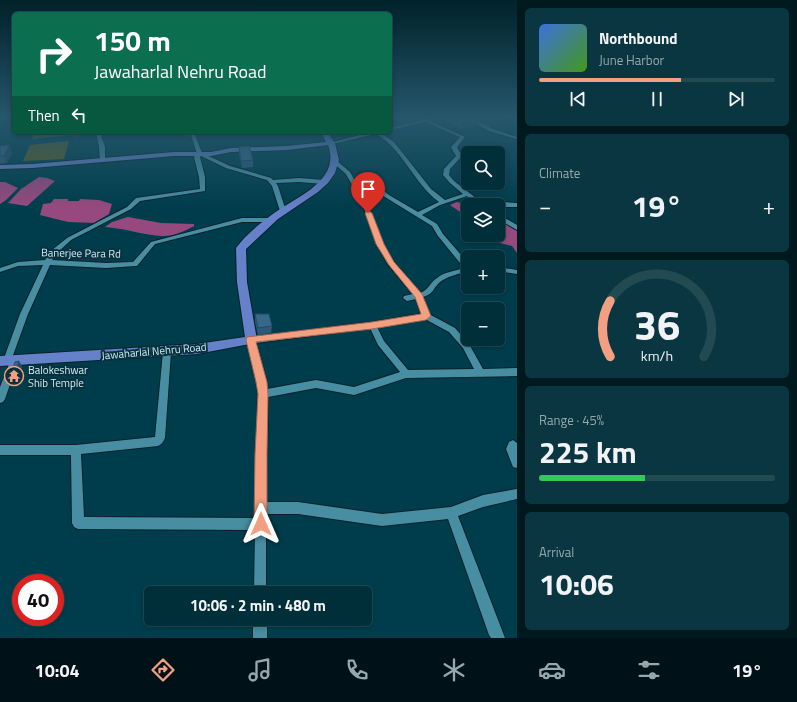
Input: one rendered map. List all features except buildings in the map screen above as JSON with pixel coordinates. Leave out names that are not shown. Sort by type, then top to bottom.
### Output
[{"type":"main road","points":[[0,167],[200,154],[231,150],[298,147]]},
{"type":"main road","points":[[251,340],[242,282],[241,248],[270,220],[302,200],[324,182],[329,176],[334,162],[335,152],[333,147]]},
{"type":"main road","name":"Jawaharlal Nehru Road","points":[[7,361],[167,352],[197,349],[251,340]]},
{"type":"street","points":[[102,147],[103,160]]},
{"type":"street","points":[[197,147],[200,154],[228,167],[269,179],[275,186],[283,211]]},
{"type":"street","points":[[396,147],[409,165],[414,169],[422,184],[444,202]]},
{"type":"street","points":[[454,147],[459,156],[447,169],[446,175],[452,182],[473,198]]},
{"type":"street","points":[[0,399],[7,361],[24,314],[54,252],[69,239],[129,208],[138,199],[202,190],[202,177],[197,157],[200,154]]},
{"type":"street","points":[[334,162],[348,173],[365,203],[380,244],[392,263],[419,296],[426,316],[452,330],[466,346],[481,373]]},
{"type":"street","points":[[272,182],[299,180],[324,182]]},
{"type":"street","points":[[357,190],[377,188],[387,196],[434,225],[440,235],[461,260]]},
{"type":"street","points":[[417,214],[444,202],[468,194]]},
{"type":"street","points":[[505,204],[517,205]]},
{"type":"street","name":"Banerjee Para Rd","points":[[0,270],[20,264],[48,262],[117,266],[135,264],[153,243],[242,220],[270,220]]},
{"type":"street","points":[[505,220],[517,228]]},
{"type":"street","points":[[505,270],[517,272]]},
{"type":"street","points":[[408,298],[429,292],[437,281],[461,271]]},
{"type":"street","name":"Jawaharlal Nehru Road","points":[[251,340],[372,325],[426,316]]},
{"type":"street","points":[[372,325],[381,344],[406,374]]},
{"type":"street","points":[[251,340],[262,382],[263,394],[260,508],[260,586]]},
{"type":"street","points":[[0,450],[76,450],[158,441],[160,438],[163,413],[167,352]]},
{"type":"street","points":[[263,394],[316,384],[354,391],[406,374],[517,372]]},
{"type":"street","points":[[513,445],[511,449],[517,463]]},
{"type":"street","points":[[76,450],[78,523],[261,524]]},
{"type":"street","points":[[260,508],[298,508],[382,520],[451,513],[483,501],[517,494]]},
{"type":"street","points":[[451,513],[498,638]]},
{"type":"street","points":[[260,626],[260,638]]},
{"type":"shaded area","points":[[29,147],[67,147],[64,159],[23,161]]},
{"type":"shaded area","points":[[39,177],[55,181],[27,206],[8,203],[21,189]]},
{"type":"shaded area","points":[[0,182],[5,182],[18,188],[0,204]]},
{"type":"shaded area","points":[[54,199],[68,199],[68,201],[79,201],[80,199],[99,200],[112,204],[109,214],[94,223],[68,222],[40,215],[43,204],[51,203]]},
{"type":"shaded area","points":[[457,202],[461,203],[461,213],[450,205]]},
{"type":"shaded area","points":[[128,217],[161,223],[194,224],[194,226],[170,236],[154,235],[105,227],[112,222]]},
{"type":"shaded area","points":[[505,223],[517,231],[517,253],[512,246],[496,242],[505,242]]},
{"type":"place","name":"Balokeshwar Shib Temple","points":[[14,376]]},
{"type":"route","points":[[261,524],[263,394],[262,382],[251,340],[372,325],[426,316],[419,296],[392,263],[380,244],[368,213]]}]
